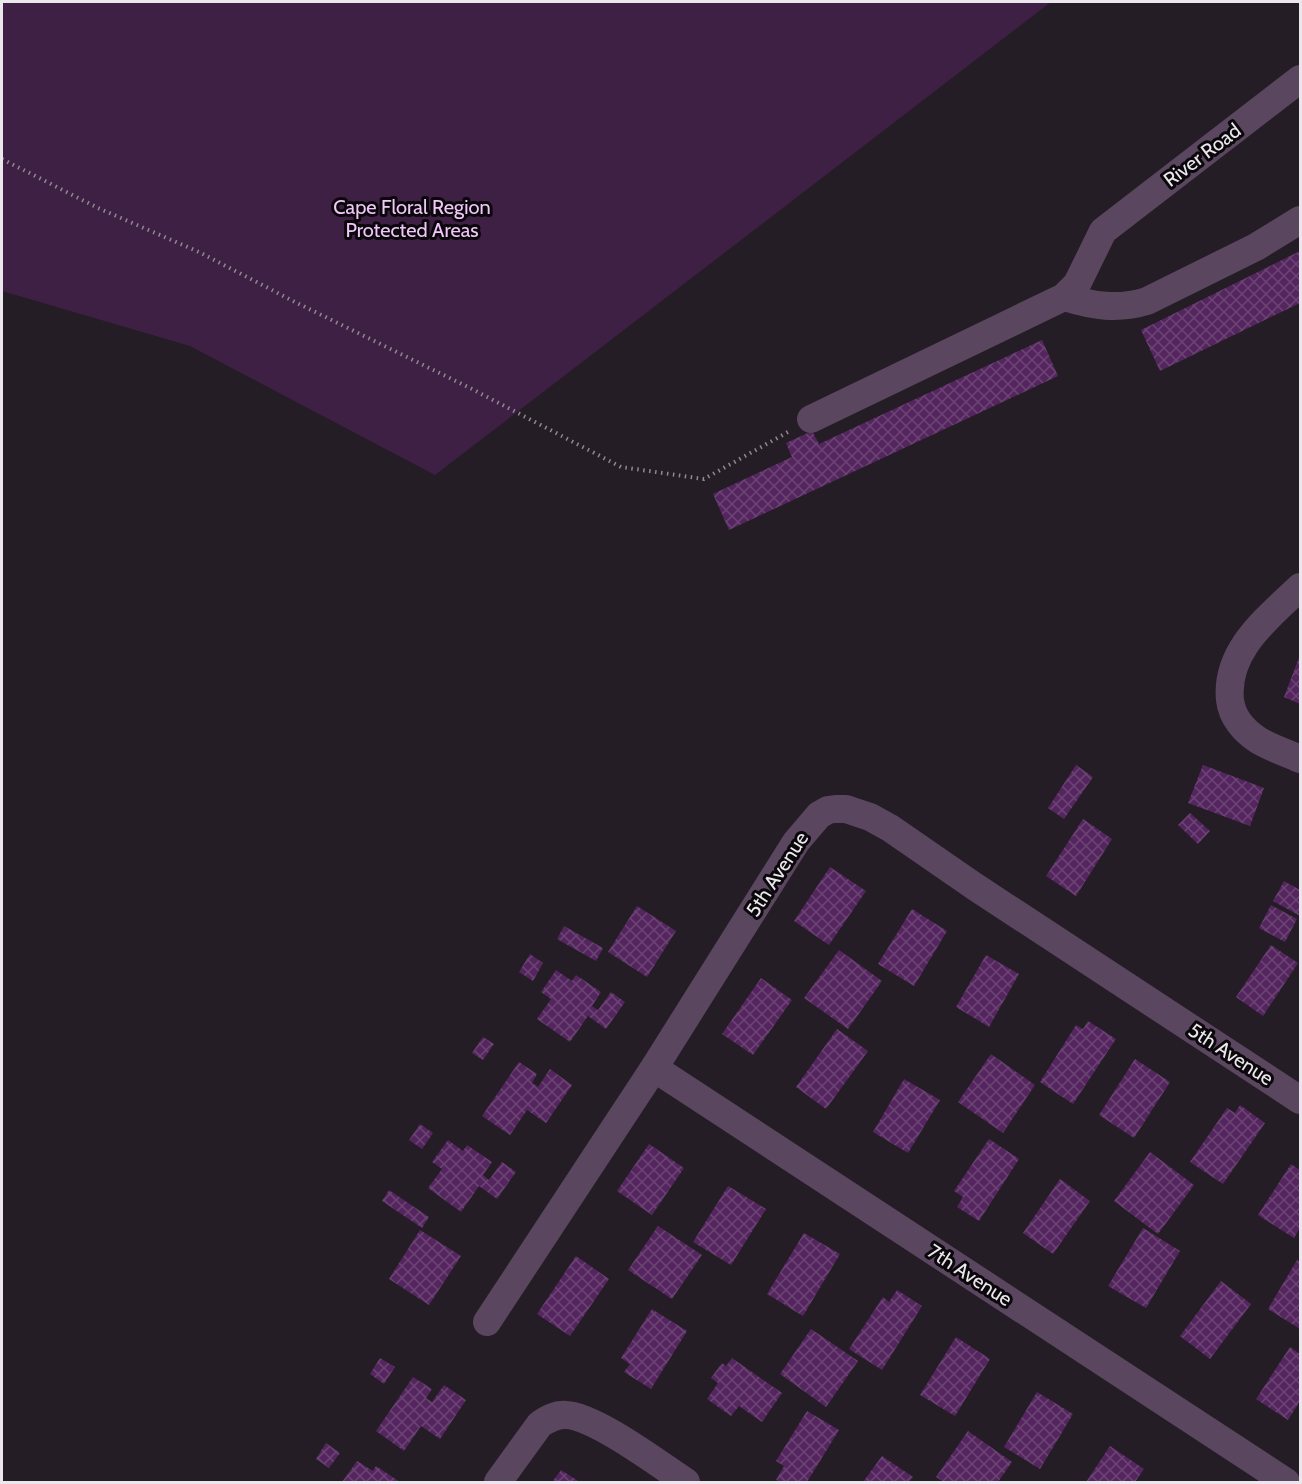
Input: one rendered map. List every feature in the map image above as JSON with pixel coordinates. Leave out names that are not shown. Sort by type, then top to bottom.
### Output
[{"type":"street","name":"River Road","points":[[1064,297],[1077,284],[1103,231],[1300,79]]},
{"type":"street","points":[[811,419],[1064,297],[1105,307],[1133,306],[1256,247],[1300,220]]},
{"type":"street","points":[[1300,588],[1256,630],[1245,644],[1232,671],[1229,694],[1236,720],[1246,730],[1258,740],[1300,759]]},
{"type":"street","name":"5th Avenue","points":[[487,1322],[654,1068],[796,842],[819,815],[835,808],[855,812],[890,828],[974,886],[1300,1100]]},
{"type":"street","name":"7th Avenue","points":[[654,1068],[1286,1482]]},
{"type":"street","points":[[498,1482],[540,1424],[549,1418],[567,1415],[585,1419],[604,1429],[686,1482]]},
{"type":"path","points":[[2,159],[98,208],[199,252],[472,389],[621,467],[704,479],[811,419]]},
{"type":"green space","name":"Cape Floral Region Protected Areas","points":[[2,2],[1051,2],[435,475],[190,346],[2,291]]},
{"type":"building","points":[[1300,251],[1300,303],[1160,371],[1141,330]]},
{"type":"building","points":[[1042,340],[1058,376],[729,530],[713,494],[792,457],[786,443],[812,431],[819,444]]},
{"type":"building","points":[[1300,655],[1300,704],[1284,697]]},
{"type":"building","points":[[1076,765],[1093,777],[1064,819],[1048,808]]},
{"type":"building","points":[[1203,765],[1264,788],[1250,826],[1188,803]]},
{"type":"building","points":[[1190,813],[1210,831],[1198,844],[1178,825]]},
{"type":"building","points":[[1083,819],[1112,839],[1076,896],[1046,876]]},
{"type":"building","points":[[830,867],[866,891],[829,945],[794,921]]},
{"type":"building","points":[[1284,881],[1300,890],[1300,916],[1273,901]]},
{"type":"building","points":[[1271,905],[1297,919],[1285,942],[1259,928]]},
{"type":"building","points":[[637,906],[676,931],[647,977],[608,952]]},
{"type":"building","points":[[912,909],[947,931],[914,986],[878,964]]},
{"type":"building","points":[[564,926],[603,948],[596,961],[557,939]]},
{"type":"building","points":[[1271,945],[1298,963],[1263,1016],[1236,997]]},
{"type":"building","points":[[839,950],[882,981],[848,1029],[804,998]]},
{"type":"building","points":[[530,954],[543,963],[533,981],[519,972]]},
{"type":"building","points":[[986,955],[1019,974],[989,1027],[956,1007]]},
{"type":"building","points":[[556,970],[572,981],[576,975],[601,992],[592,1006],[598,1010],[611,992],[625,1002],[606,1029],[588,1016],[570,1042],[537,1019],[551,999],[541,992]]},
{"type":"building","points":[[761,978],[792,1000],[753,1055],[722,1034]]},
{"type":"building","points":[[1088,1021],[1116,1039],[1073,1104],[1040,1082],[1076,1025],[1083,1029]]},
{"type":"building","points":[[837,1029],[868,1051],[826,1109],[796,1087]]},
{"type":"building","points":[[483,1037],[494,1044],[483,1060],[472,1053]]},
{"type":"building","points":[[991,1054],[1035,1085],[1003,1133],[958,1102]]},
{"type":"building","points":[[1135,1059],[1170,1082],[1134,1138],[1099,1115]]},
{"type":"building","points":[[519,1062],[537,1074],[532,1083],[538,1087],[550,1069],[572,1085],[546,1123],[527,1110],[510,1135],[482,1116]]},
{"type":"building","points":[[904,1079],[940,1100],[908,1153],[873,1132]]},
{"type":"building","points":[[1240,1105],[1265,1123],[1223,1184],[1190,1162],[1227,1108],[1235,1113]]},
{"type":"building","points":[[420,1124],[433,1133],[422,1149],[409,1140]]},
{"type":"building","points":[[989,1139],[1019,1159],[979,1221],[957,1207],[963,1197],[954,1191]]},
{"type":"building","points":[[448,1140],[463,1151],[467,1145],[492,1162],[483,1175],[489,1180],[502,1162],[516,1172],[497,1199],[479,1186],[461,1212],[428,1188],[442,1169],[432,1162]]},
{"type":"building","points":[[649,1144],[684,1168],[652,1215],[617,1191]]},
{"type":"building","points":[[1150,1152],[1194,1185],[1158,1234],[1114,1201]]},
{"type":"building","points":[[1291,1164],[1300,1170],[1300,1228],[1294,1238],[1258,1215]]},
{"type":"building","points":[[1060,1179],[1090,1201],[1053,1254],[1023,1233]]},
{"type":"building","points":[[728,1186],[766,1209],[731,1265],[693,1242]]},
{"type":"building","points":[[389,1190],[429,1217],[422,1228],[382,1201]]},
{"type":"building","points":[[658,1226],[702,1255],[672,1299],[628,1270]]},
{"type":"building","points":[[1143,1228],[1180,1251],[1146,1308],[1108,1286]]},
{"type":"building","points":[[420,1230],[461,1256],[429,1305],[389,1279]]},
{"type":"building","points":[[804,1233],[840,1254],[803,1316],[767,1294]]},
{"type":"building","points":[[576,1256],[609,1279],[570,1336],[537,1314]]},
{"type":"building","points":[[1297,1260],[1300,1262],[1300,1329],[1268,1309]]},
{"type":"building","points":[[1221,1281],[1251,1304],[1210,1359],[1180,1336]]},
{"type":"building","points":[[897,1290],[922,1306],[882,1370],[849,1349],[883,1297],[889,1302]]},
{"type":"building","points":[[652,1309],[687,1331],[651,1389],[624,1372],[630,1364],[621,1358]]},
{"type":"building","points":[[811,1329],[858,1361],[826,1407],[780,1374]]},
{"type":"building","points":[[956,1337],[990,1359],[955,1416],[920,1395]]},
{"type":"building","points":[[1290,1347],[1300,1354],[1300,1401],[1288,1420],[1256,1399]]},
{"type":"building","points":[[380,1358],[395,1367],[384,1384],[370,1374]]},
{"type":"building","points":[[732,1358],[782,1393],[762,1422],[739,1406],[731,1416],[707,1399],[718,1383],[711,1378],[722,1363],[726,1366]]},
{"type":"building","points":[[413,1377],[432,1389],[426,1398],[432,1402],[444,1385],[466,1400],[440,1439],[421,1426],[404,1451],[376,1431]]},
{"type":"building","points":[[1037,1392],[1073,1414],[1040,1469],[1004,1447]]},
{"type":"building","points":[[807,1411],[839,1430],[807,1482],[776,1480],[784,1466],[776,1461]]},
{"type":"building","points":[[968,1431],[1012,1462],[998,1482],[944,1482],[936,1477]]},
{"type":"building","points":[[326,1443],[340,1453],[329,1468],[316,1459]]},
{"type":"building","points":[[1110,1446],[1144,1469],[1135,1482],[1086,1482]]},
{"type":"building","points":[[882,1456],[913,1477],[909,1482],[863,1482]]},
{"type":"building","points":[[357,1461],[373,1471],[376,1466],[400,1482],[342,1482]]},
{"type":"building","points":[[561,1470],[580,1482],[552,1482]]}]
